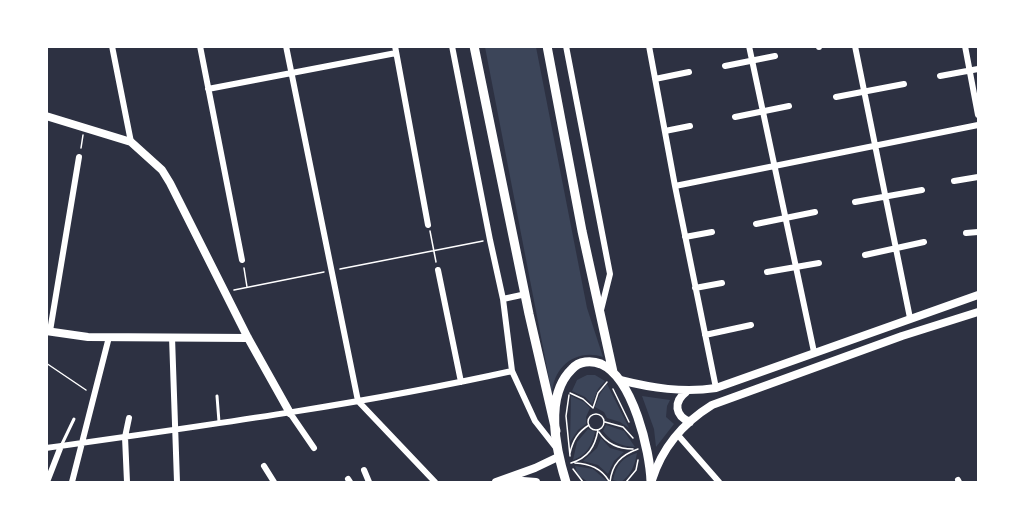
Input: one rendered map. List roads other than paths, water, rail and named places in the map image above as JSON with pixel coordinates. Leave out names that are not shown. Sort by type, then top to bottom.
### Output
[{"type":"main road","points":[[474,46],[540,368],[556,431]]},
{"type":"main road","points":[[547,46],[582,231],[601,310],[609,378]]},
{"type":"main road","points":[[566,483],[558,453],[556,431],[558,396],[563,379],[580,363],[600,364],[609,378],[642,386],[686,392],[716,388],[978,295]]},
{"type":"main road","points":[[652,481],[657,463],[677,434],[704,410],[720,402],[891,340],[978,312]]},
{"type":"main road","points":[[620,380],[642,430],[652,481]]},
{"type":"main road","points":[[686,392],[679,399],[678,413],[680,417],[690,422]]},
{"type":"street","points":[[112,46],[131,142]]},
{"type":"street","points":[[200,46],[242,260]]},
{"type":"street","points":[[286,46],[358,401],[435,483]]},
{"type":"street","points":[[452,46],[489,240],[503,299],[512,371],[535,421],[558,453],[496,483]]},
{"type":"street","points":[[566,46],[610,274],[601,310]]},
{"type":"street","points":[[649,46],[716,388]]},
{"type":"street","points":[[749,46],[814,352]]},
{"type":"street","points":[[855,46],[910,318]]},
{"type":"street","points":[[965,46],[978,115]]},
{"type":"street","points":[[208,89],[395,50],[428,225]]},
{"type":"street","points":[[725,66],[774,56]]},
{"type":"street","points":[[940,76],[978,69]]},
{"type":"street","points":[[655,79],[689,72]]},
{"type":"street","points":[[836,97],[904,84]]},
{"type":"street","points":[[735,117],[789,106]]},
{"type":"street","points":[[46,116],[131,142],[162,170],[248,338],[290,413],[314,448]]},
{"type":"street","points":[[675,186],[978,125]]},
{"type":"street","points":[[665,131],[690,126]]},
{"type":"street","points":[[79,157],[48,331],[88,337],[248,338]]},
{"type":"street","points":[[954,181],[978,177]]},
{"type":"street","points":[[855,202],[922,190]]},
{"type":"street","points":[[756,224],[815,212]]},
{"type":"street","points":[[685,237],[712,232]]},
{"type":"street","points":[[966,233],[978,232]]},
{"type":"street","points":[[865,255],[924,242]]},
{"type":"street","points":[[766,272],[819,263]]},
{"type":"street","points":[[438,270],[461,382]]},
{"type":"street","points":[[695,288],[722,282]]},
{"type":"street","points":[[503,299],[526,294]]},
{"type":"street","points":[[705,335],[751,325]]},
{"type":"street","points":[[72,483],[109,337]]},
{"type":"street","points":[[172,337],[177,483]]},
{"type":"street","points":[[46,448],[290,413],[512,371]]},
{"type":"street","points":[[127,483],[125,437],[129,418]]},
{"type":"street","points":[[677,434],[719,483]]},
{"type":"street","points":[[47,483],[61,446]]},
{"type":"street","points":[[264,466],[274,483]]},
{"type":"street","points":[[364,470],[369,483]]},
{"type":"street","points":[[506,480],[536,483]]},
{"type":"lane","points":[[217,396],[219,423]]},
{"type":"lane","points":[[61,446],[74,419]]}]
